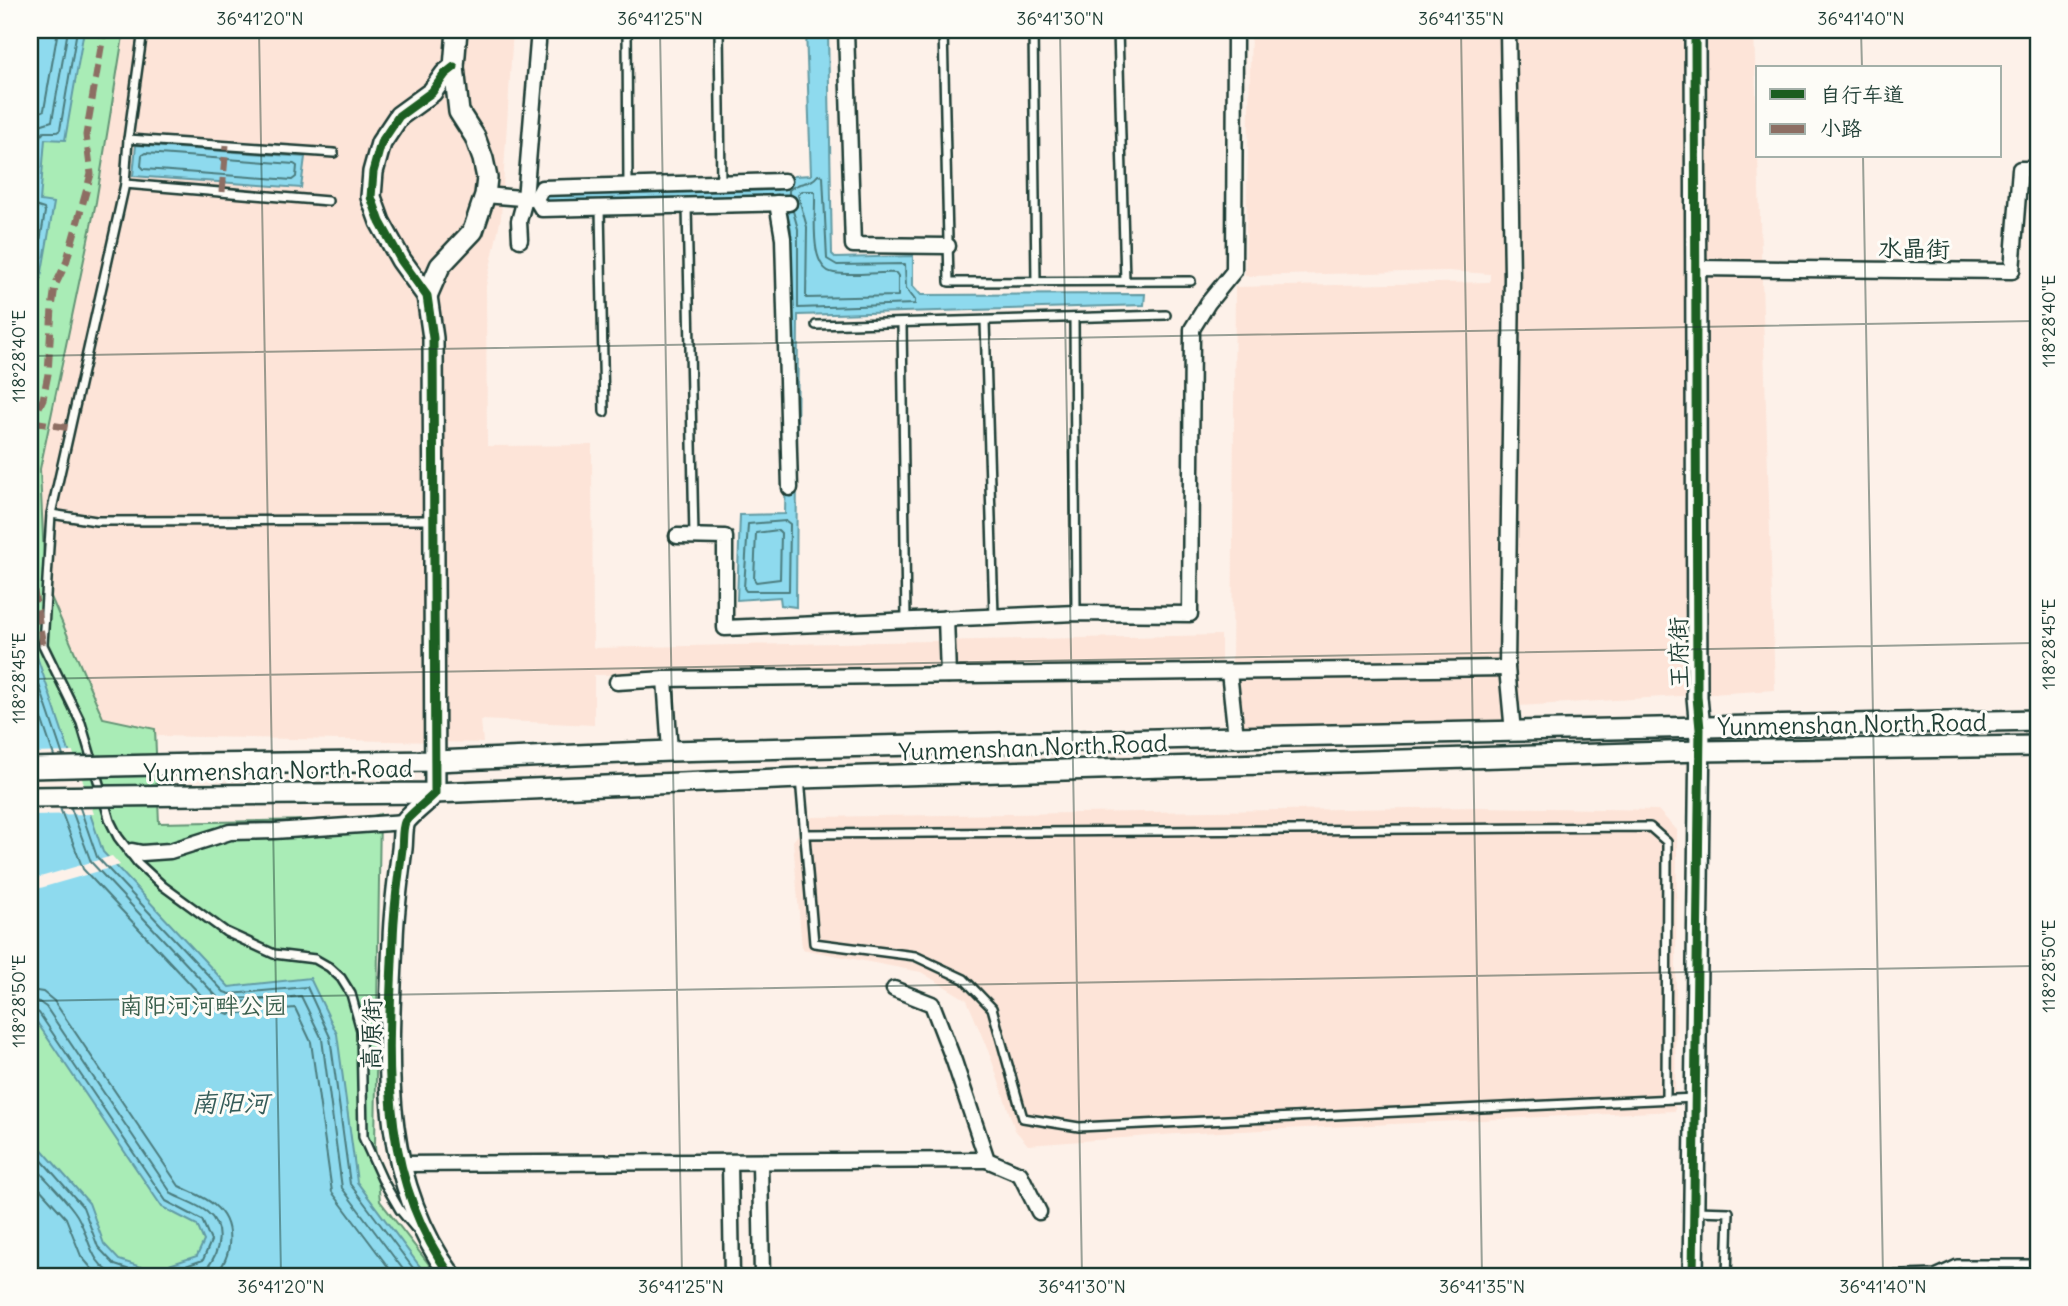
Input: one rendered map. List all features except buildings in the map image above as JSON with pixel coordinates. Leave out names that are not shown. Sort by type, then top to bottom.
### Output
[{"type":"main road","points":[[427,296],[440,266],[472,231],[485,195],[487,178],[475,137],[459,112],[454,67],[457,30]]},
{"type":"main road","name":"王府街","points":[[1693,1276],[1700,751],[1697,697],[1695,30]]},
{"type":"main road","points":[[405,822],[435,793],[433,338],[427,296],[401,260],[380,222],[371,197],[373,172],[381,143],[399,116],[432,92],[445,74],[454,67]]},
{"type":"main road","name":"Yunmenshan North Road","points":[[30,768],[436,761],[670,751],[2038,720]]},
{"type":"main road","name":"Yunmenshan North Road","points":[[30,797],[435,793],[800,778],[1700,751],[2038,746]]},
{"type":"main road","name":"高原街","points":[[405,822],[394,906],[388,1062],[393,1121],[401,1164],[415,1214],[434,1252],[452,1276]]},
{"type":"street","points":[[530,199],[539,30]]},
{"type":"street","points":[[846,30],[853,245],[948,246]]},
{"type":"street","points":[[677,536],[725,537],[725,628],[1076,613],[1189,614],[1192,329],[1208,303],[1234,271],[1235,30]]},
{"type":"street","points":[[1508,30],[1512,277],[1507,668],[1513,732]]},
{"type":"street","name":"水晶街","points":[[1695,268],[2012,271],[2020,169],[2038,169]]},
{"type":"street","points":[[520,240],[519,221],[530,199],[542,188],[784,181]]},
{"type":"street","points":[[485,195],[530,199],[542,209],[783,203],[790,488]]},
{"type":"street","points":[[946,618],[948,675]]},
{"type":"street","points":[[617,682],[665,679],[1507,668]]},
{"type":"street","points":[[1229,672],[1236,737]]},
{"type":"street","points":[[665,679],[670,751]]},
{"type":"street","points":[[132,851],[170,851],[230,832],[405,822]]},
{"type":"street","points":[[894,989],[932,1004],[987,1160]]},
{"type":"street","points":[[401,1164],[987,1160],[1020,1174],[1039,1212]]},
{"type":"street","points":[[730,1163],[732,1276]]},
{"type":"street","points":[[760,1163],[762,1276]]},
{"type":"lane","points":[[143,30],[128,139],[125,184],[51,514],[43,645],[81,723],[110,821],[138,863],[152,878],[226,932],[274,954],[315,959],[341,978],[351,994],[361,1030],[363,1137],[400,1210],[434,1252]]},
{"type":"lane","points":[[627,30],[628,186]]},
{"type":"lane","points":[[719,30],[721,183]]},
{"type":"lane","points":[[943,30],[949,282],[1191,281]]},
{"type":"lane","points":[[1033,30],[1036,282]]},
{"type":"lane","points":[[1118,30],[1125,281]]},
{"type":"lane","points":[[128,139],[334,153]]},
{"type":"lane","points":[[125,184],[328,201]]},
{"type":"lane","points":[[687,205],[694,537]]},
{"type":"lane","points":[[600,207],[604,412]]},
{"type":"lane","points":[[816,326],[1166,315]]},
{"type":"lane","points":[[1074,318],[1076,613]]},
{"type":"lane","points":[[985,321],[994,616]]},
{"type":"lane","points":[[902,324],[906,620]]},
{"type":"lane","points":[[51,514],[104,521],[434,520]]},
{"type":"lane","points":[[800,778],[814,943],[915,956],[964,978],[992,1007],[1023,1118],[1079,1127],[1696,1098]]},
{"type":"lane","points":[[805,834],[1650,827],[1667,842],[1666,1099]]},
{"type":"lane","points":[[1694,1210],[1729,1212],[1727,1276]]},
{"type":"lane","points":[[1874,1276],[1935,1274],[1957,1264],[2038,1265]]},
{"type":"shaded area","points":[[124,30],[513,30],[501,217],[486,286],[487,446],[592,445],[593,648],[1221,635],[1221,662],[594,675],[594,725],[481,720],[483,743],[156,736],[155,729],[103,718],[45,582],[40,469],[96,202]]},
{"type":"shaded area","points":[[1251,30],[1754,30],[1775,690],[1502,707],[1502,721],[1242,726],[1232,667],[1235,287],[1490,282],[1490,274],[1448,271],[1245,276]]},
{"type":"shaded area","points":[[1479,807],[1658,810],[1677,830],[1675,1111],[1176,1134],[1028,1145],[1015,1130],[991,1058],[967,1000],[921,972],[802,949],[793,841],[812,817]]},
{"type":"green space","name":"南阳河河畔公园","points":[[30,30],[124,30],[96,202],[40,469],[45,583],[103,718],[155,729],[159,823],[364,819],[380,814],[375,1146],[380,1201],[438,1276],[30,1276]]},
{"type":"water","points":[[30,30],[84,30],[65,140],[45,139],[40,201],[54,203],[30,340]]},
{"type":"water","points":[[806,30],[828,30],[832,254],[836,258],[913,256],[913,286],[921,295],[1145,294],[1144,305],[798,315],[796,607],[781,605],[780,597],[737,600],[740,515],[785,514],[791,229],[782,197],[546,202],[544,196],[777,190],[794,176],[811,175]]},
{"type":"water","points":[[136,145],[305,157],[301,188],[133,176]]},
{"type":"water","name":"南阳河","points":[[30,636],[103,852],[229,987],[310,978],[337,1034],[357,1182],[427,1276],[30,1276],[30,1136],[89,1203],[104,1244],[119,1260],[144,1268],[169,1265],[197,1256],[204,1241],[197,1225],[162,1207],[30,1012]]},
{"type":"pier","points":[[73,752],[94,814],[30,815],[30,753]]},
{"type":"pier","points":[[112,856],[120,865],[30,891],[30,880]]},
{"type":"marked path","points":[[30,426],[43,399],[48,374],[55,286],[66,263],[91,174],[86,135],[104,30]]},
{"type":"marked path","points":[[222,192],[226,145]]},
{"type":"marked path","points":[[33,422],[70,428]]},
{"type":"marked path","points":[[30,568],[43,645]]},
{"type":"cycle path","points":[[1693,1276],[1700,729],[1697,697],[1695,30]]},
{"type":"cycle path","points":[[451,1276],[427,1237],[410,1197],[392,1114],[390,1071],[394,927],[403,828],[407,819],[435,793],[433,338],[427,296],[401,260],[380,222],[371,197],[373,172],[381,143],[399,116],[432,92],[445,74],[454,67]]}]
